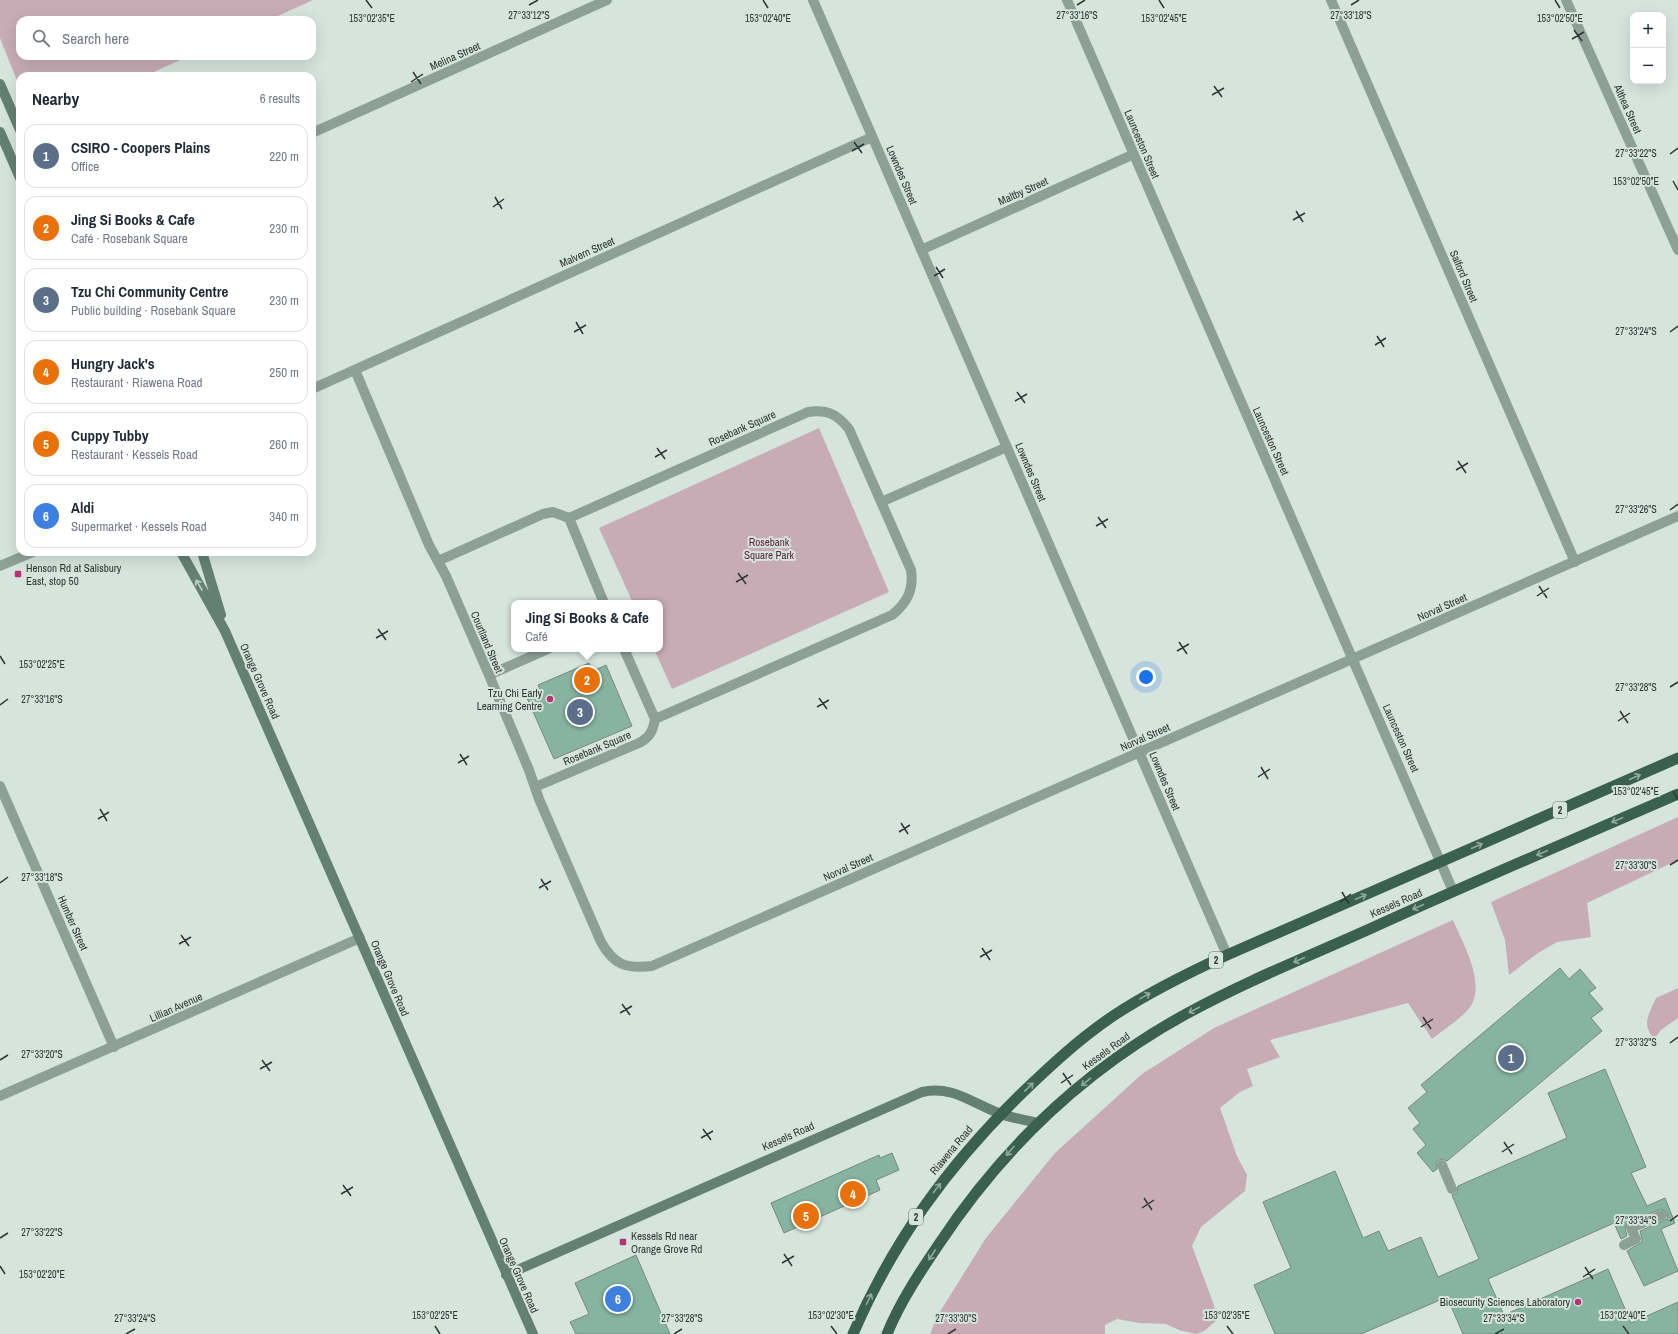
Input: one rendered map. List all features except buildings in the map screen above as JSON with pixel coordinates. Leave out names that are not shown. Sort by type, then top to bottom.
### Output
[{"type":"highway","name":"Kessels Road","points":[[1112,1017],[1172,981],[1227,955],[1678,758]]},
{"type":"highway","name":"Kessels Road","points":[[1037,1123],[1104,1067],[1185,1014],[1228,992],[1453,891],[1678,794]]},
{"type":"highway","name":"Riawena Road","points":[[853,1334],[876,1286],[915,1219],[956,1163],[1001,1114],[1045,1070],[1112,1017]]},
{"type":"highway","points":[[887,1334],[910,1289],[955,1220],[979,1187],[1037,1123]]},
{"type":"main road","points":[[0,84],[16,121]]},
{"type":"main road","points":[[0,132],[16,169]]},
{"type":"main road","name":"Orange Grove Road","points":[[183,556],[225,631],[533,1334]]},
{"type":"main road","name":"Orange Grove Road","points":[[203,556],[225,631]]},
{"type":"main road","name":"Kessels Road","points":[[506,1275],[922,1092],[934,1090],[951,1091],[964,1095],[1001,1114],[1037,1123]]},
{"type":"street","name":"Melina Street","points":[[316,131],[607,0]]},
{"type":"street","name":"Lowndes Street","points":[[813,0],[1227,955]]},
{"type":"street","name":"Launceston Street","points":[[1067,0],[1453,891]]},
{"type":"street","name":"Salford Street","points":[[1331,0],[1575,562]]},
{"type":"street","name":"Althea Street","points":[[1566,0],[1678,250]]},
{"type":"street","name":"Malvern Street","points":[[316,387],[872,137]]},
{"type":"street","name":"Maltby Street","points":[[921,250],[1134,154]]},
{"type":"street","name":"Courtland Street","points":[[355,370],[429,545],[438,561],[489,675],[601,942],[608,954],[620,963]]},
{"type":"street","name":"Rosebank Square","points":[[535,787],[640,743],[648,737],[654,728],[655,719],[892,615],[901,608],[909,597],[913,582],[912,570],[849,429],[841,419],[832,413],[821,410],[801,415],[568,518]]},
{"type":"street","points":[[881,502],[1007,447]]},
{"type":"street","points":[[438,561],[543,514],[553,512],[568,518],[603,600]]},
{"type":"street","name":"Norval Street","points":[[620,963],[634,968],[652,966],[1678,516]]},
{"type":"street","points":[[0,566],[24,556]]},
{"type":"street","points":[[489,675],[541,652]]},
{"type":"street","points":[[625,652],[655,719]]},
{"type":"street","name":"Humber Street","points":[[0,786],[114,1047]]},
{"type":"street","name":"Lillian Avenue","points":[[0,1096],[360,938]]},
{"type":"street","points":[[1442,1164],[1452,1189]]},
{"type":"street","points":[[1624,1245],[1636,1239],[1631,1228],[1662,1215]]},
{"type":"green space","points":[[0,0],[313,0],[278,16],[16,16],[16,60],[180,60],[154,72],[16,72],[16,78],[0,38]]},
{"type":"green space","name":"Rosebank Square Park","points":[[819,428],[889,592],[672,689],[655,652],[663,652],[663,600],[632,600],[599,528]]},
{"type":"green space","points":[[1678,817],[1678,860],[1587,903],[1591,937],[1557,942],[1538,953],[1509,975],[1505,940],[1491,902]]},
{"type":"green space","points":[[1453,920],[1472,966],[1476,991],[1473,1002],[1466,1012],[1458,1019],[1432,1039],[1408,1003],[1270,1040],[1280,1057],[1247,1069],[1253,1086],[1240,1092],[1220,1108],[1237,1156],[1247,1175],[1245,1191],[1201,1227],[1192,1246],[1214,1305],[1216,1321],[1204,1331],[1196,1334],[1179,1330],[1166,1324],[1139,1323],[1117,1319],[1105,1325],[1105,1334],[930,1334],[938,1315],[986,1238],[1055,1153],[1142,1074],[1214,1028]]},
{"type":"green space","points":[[1678,988],[1678,1018],[1661,1030],[1654,1039],[1650,1033],[1647,1023],[1656,998]]},
{"type":"place","name":"Henson Rd at Salisbury East, stop 50","points":[[18,574]]},
{"type":"place","name":"Jing Si Books & Cafe","points":[[587,680]]},
{"type":"place","name":"Tzu Chi Early Learning Centre","points":[[550,699]]},
{"type":"place","name":"Tzu Chi Community Centre","points":[[580,712]]},
{"type":"place","name":"CSIRO - Coopers Plains","points":[[1511,1058]]},
{"type":"place","name":"Hungry Jack's","points":[[853,1194]]},
{"type":"place","name":"Cuppy Tubby","points":[[806,1216]]},
{"type":"place","name":"Kessels Rd near Orange Grove Rd","points":[[623,1242]]},
{"type":"place","name":"Aldi","points":[[618,1299]]},
{"type":"place","name":"Biosecurity Sciences Laboratory","points":[[1578,1302]]}]
